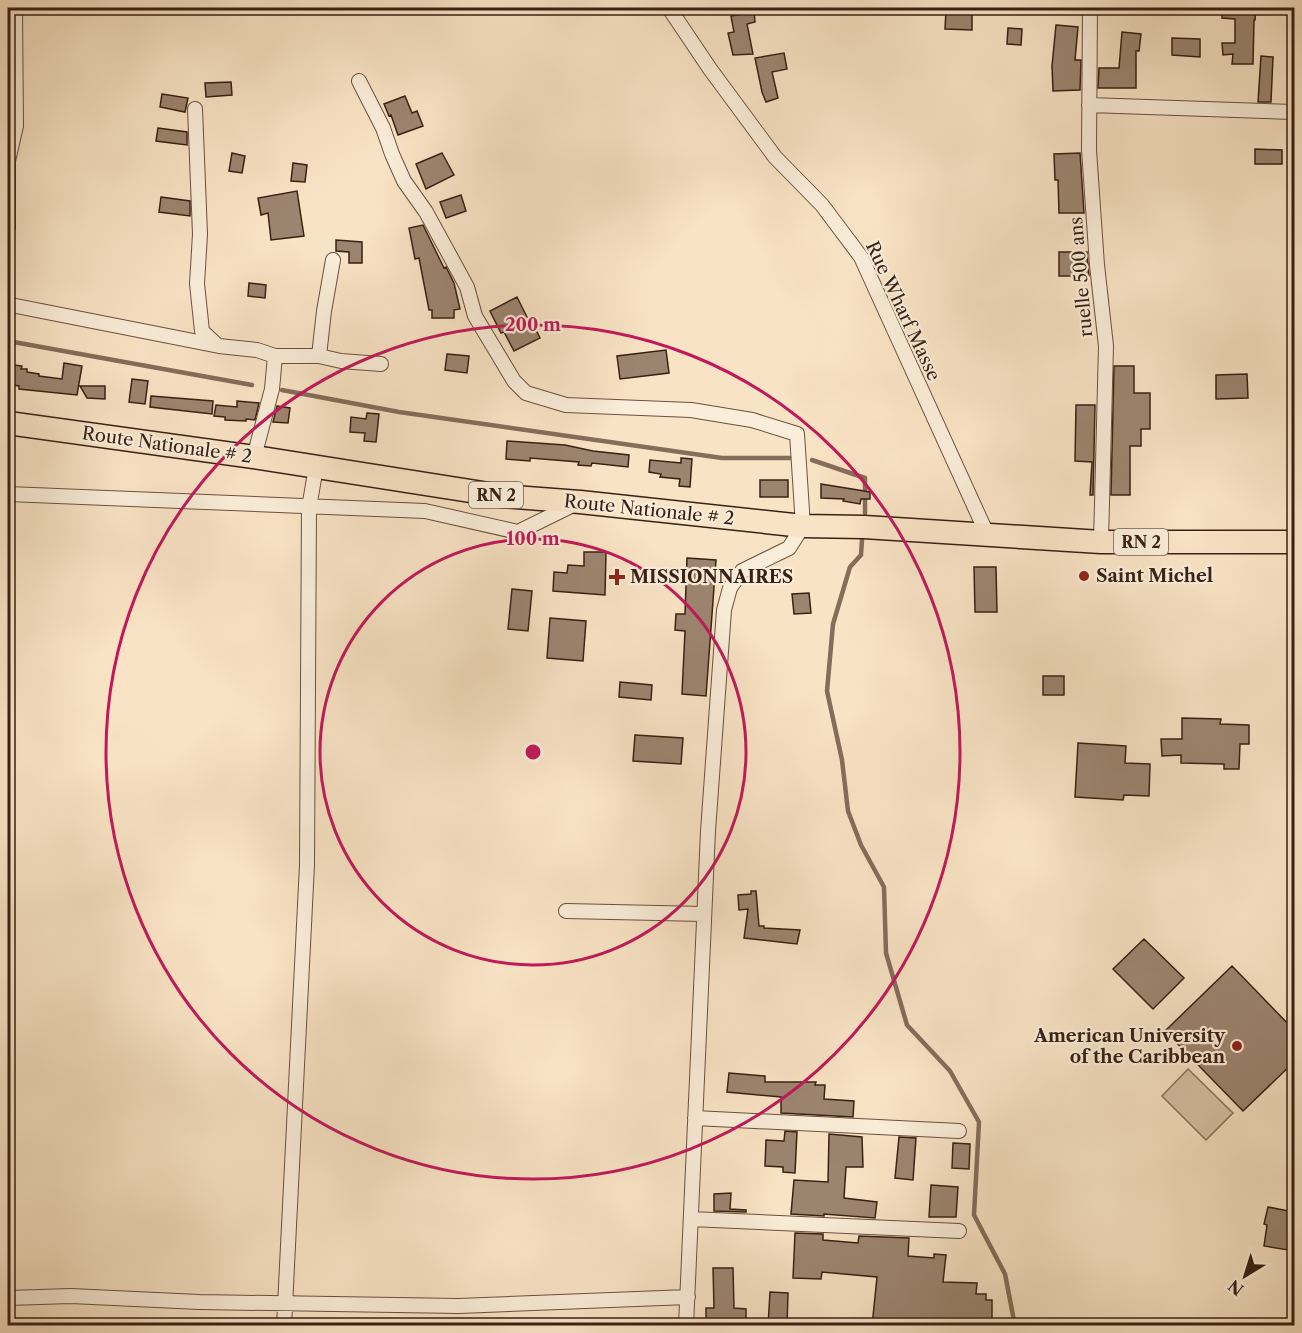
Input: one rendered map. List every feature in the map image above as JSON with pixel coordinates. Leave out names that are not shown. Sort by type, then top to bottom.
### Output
[{"type":"main road","name":"Route Nationale # 2","points":[[8,423],[254,457],[502,496],[803,526],[864,527],[1101,542],[1294,542]]},
{"type":"street","points":[[8,228],[8,161],[16,126],[15,8]]},
{"type":"street","name":"Rue Wharf Masse","points":[[669,8],[710,69],[775,157],[822,205],[861,257],[987,534]]},
{"type":"street","name":"ruelle 500 ans","points":[[1089,8],[1089,150],[1097,265],[1106,346],[1101,542]]},
{"type":"street","points":[[359,81],[383,128],[404,181],[426,212],[467,286],[475,316],[501,360],[526,393],[566,405],[692,410],[752,420],[797,434],[803,526],[789,548],[742,571],[730,588],[724,610],[708,831],[686,1326]]},
{"type":"street","points":[[1089,105],[1294,112]]},
{"type":"street","points":[[195,109],[200,234],[197,284],[202,331],[219,346]]},
{"type":"street","points":[[319,356],[333,260]]},
{"type":"street","points":[[8,306],[219,346],[257,350],[275,356],[319,356],[341,361],[381,364]]},
{"type":"street","points":[[254,457],[272,390],[275,356]]},
{"type":"street","points":[[284,1326],[307,865],[309,508],[316,467]]},
{"type":"street","points":[[8,494],[425,511],[518,532],[580,502]]},
{"type":"street","points":[[566,911],[704,914]]},
{"type":"street","points":[[695,1118],[959,1131]]},
{"type":"street","points":[[691,1219],[958,1231]]},
{"type":"street","points":[[8,1298],[71,1296],[459,1306],[688,1297]]},
{"type":"shaded area","points":[[1188,1069],[1233,1113],[1206,1140],[1162,1096]]},
{"type":"building","points":[[1222,8],[1256,8],[1253,64],[1232,64],[1233,54],[1223,55],[1222,43],[1235,43],[1235,19],[1222,18]]},
{"type":"building","points":[[946,10],[972,10],[972,30],[945,29]]},
{"type":"building","points":[[754,12],[755,22],[747,24],[753,54],[733,55],[728,33],[734,32],[731,16]]},
{"type":"building","points":[[1056,25],[1078,27],[1075,60],[1081,60],[1080,90],[1053,91],[1052,66]]},
{"type":"building","points":[[1008,28],[1022,29],[1021,45],[1007,44]]},
{"type":"building","points":[[1122,32],[1141,34],[1139,51],[1136,51],[1136,88],[1098,88],[1099,68],[1119,68]]},
{"type":"building","points":[[1172,38],[1200,39],[1200,57],[1172,55]]},
{"type":"building","points":[[784,53],[787,69],[772,72],[778,98],[766,102],[755,58]]},
{"type":"building","points":[[1261,56],[1273,57],[1271,102],[1258,102]]},
{"type":"building","points":[[231,82],[232,95],[206,97],[205,83]]},
{"type":"building","points":[[162,94],[188,98],[185,112],[160,107]]},
{"type":"building","points":[[405,96],[412,113],[417,111],[423,126],[398,135],[391,115],[389,116],[384,104]]},
{"type":"building","points":[[158,128],[187,132],[187,145],[156,141]]},
{"type":"building","points":[[1255,149],[1282,150],[1282,164],[1255,164]]},
{"type":"building","points":[[232,153],[245,156],[242,173],[229,171]]},
{"type":"building","points":[[442,153],[454,175],[426,189],[416,164]]},
{"type":"building","points":[[1080,153],[1084,213],[1059,213],[1054,154]]},
{"type":"building","points":[[293,163],[307,165],[305,182],[291,181]]},
{"type":"building","points":[[297,191],[304,236],[271,240],[268,213],[261,215],[258,198]]},
{"type":"building","points":[[461,195],[466,211],[446,218],[440,202]]},
{"type":"building","points":[[161,197],[190,201],[190,216],[159,212]]},
{"type":"building","points":[[423,225],[454,283],[460,309],[454,310],[454,318],[432,318],[432,310],[429,310],[419,258],[415,259],[409,228]]},
{"type":"building","points":[[336,240],[362,242],[362,263],[349,263],[349,252],[336,251]]},
{"type":"building","points":[[1059,252],[1087,252],[1089,276],[1059,276]]},
{"type":"building","points":[[249,283],[266,285],[265,298],[248,296]]},
{"type":"building","points":[[517,297],[540,338],[514,351],[504,332],[501,333],[490,311]]},
{"type":"building","points":[[666,350],[669,373],[620,379],[617,356]]},
{"type":"building","points":[[447,354],[469,356],[467,373],[445,370]]},
{"type":"building","points":[[64,363],[82,366],[77,395],[19,389],[19,386],[8,384],[8,364],[22,366],[21,369],[27,369],[27,372],[39,374],[39,376],[62,379]]},
{"type":"building","points":[[1114,366],[1134,366],[1134,393],[1150,393],[1150,429],[1141,429],[1141,446],[1130,446],[1130,495],[1111,495]]},
{"type":"building","points":[[1247,374],[1248,398],[1216,399],[1216,375]]},
{"type":"building","points":[[132,379],[148,381],[145,404],[129,402]]},
{"type":"building","points":[[80,386],[105,386],[105,399],[87,398]]},
{"type":"building","points":[[151,396],[213,401],[212,414],[150,407]]},
{"type":"building","points":[[237,401],[259,403],[255,420],[225,420],[225,417],[214,416],[216,405],[237,407]]},
{"type":"building","points":[[1076,405],[1095,405],[1093,495],[1090,495],[1092,462],[1075,461]]},
{"type":"building","points":[[277,406],[290,408],[288,423],[273,422]]},
{"type":"building","points":[[367,413],[379,414],[376,442],[364,441],[365,433],[350,432],[351,417],[366,419]]},
{"type":"building","points":[[507,441],[565,445],[629,455],[628,467],[592,463],[591,466],[578,465],[579,462],[530,458],[530,461],[506,459]]},
{"type":"building","points":[[681,458],[692,459],[690,487],[679,486],[680,479],[660,477],[661,474],[649,472],[650,460],[681,463]]},
{"type":"building","points":[[760,480],[788,480],[788,497],[760,497]]},
{"type":"building","points":[[821,484],[870,492],[870,499],[861,499],[860,504],[843,501],[844,499],[821,498]]},
{"type":"building","points":[[584,552],[606,552],[605,595],[553,591],[554,572],[567,573],[568,565],[584,566]]},
{"type":"building","points":[[687,558],[716,560],[706,696],[682,694],[685,631],[675,630],[676,614],[685,614]]},
{"type":"building","points":[[974,567],[996,567],[997,612],[975,612]]},
{"type":"building","points":[[512,589],[532,591],[528,631],[508,629]]},
{"type":"building","points":[[809,593],[811,613],[794,614],[792,594]]},
{"type":"building","points":[[550,618],[586,621],[583,661],[547,658]]},
{"type":"building","points":[[1043,676],[1064,676],[1064,695],[1043,695]]},
{"type":"building","points":[[620,682],[652,685],[651,700],[619,697]]},
{"type":"building","points":[[1182,718],[1221,719],[1220,724],[1249,725],[1249,744],[1240,744],[1239,769],[1224,769],[1224,764],[1181,763],[1181,755],[1162,756],[1161,739],[1182,739]]},
{"type":"building","points":[[635,735],[683,738],[681,764],[633,761]]},
{"type":"building","points":[[1078,743],[1126,746],[1125,763],[1150,764],[1149,796],[1124,795],[1123,800],[1075,797]]},
{"type":"building","points":[[751,891],[756,891],[759,926],[800,930],[797,944],[744,938],[748,909],[739,910],[738,895],[751,894]]},
{"type":"building","name":"American University of the Caribbean","points":[[1144,939],[1184,978],[1153,1009],[1113,969]]},
{"type":"building","name":"American University of the Caribbean","points":[[1232,966],[1294,1030],[1294,1062],[1243,1111],[1165,1031]]},
{"type":"building","points":[[729,1073],[765,1076],[765,1082],[816,1082],[815,1085],[825,1085],[824,1099],[854,1101],[853,1117],[781,1113],[781,1097],[727,1092]]},
{"type":"building","points":[[785,1131],[797,1132],[795,1173],[783,1172],[783,1167],[765,1166],[766,1140],[784,1141]]},
{"type":"building","points":[[829,1134],[862,1137],[863,1167],[846,1167],[844,1198],[877,1202],[875,1218],[791,1214],[794,1180],[828,1182]]},
{"type":"building","points":[[899,1137],[916,1138],[913,1180],[895,1178]]},
{"type":"building","points":[[953,1143],[970,1144],[969,1169],[952,1168]]},
{"type":"building","points":[[931,1185],[958,1187],[956,1217],[929,1217]]},
{"type":"building","points":[[731,1193],[730,1209],[746,1210],[746,1212],[714,1211],[714,1194]]},
{"type":"building","points":[[1268,1207],[1294,1212],[1288,1250],[1264,1246],[1267,1225],[1264,1224]]},
{"type":"building","points":[[795,1233],[823,1234],[823,1240],[858,1243],[859,1236],[909,1238],[908,1256],[934,1258],[934,1254],[946,1255],[943,1282],[977,1283],[976,1294],[986,1294],[986,1300],[992,1300],[992,1322],[958,1322],[958,1326],[904,1326],[905,1321],[884,1319],[883,1326],[872,1326],[877,1277],[822,1272],[821,1279],[793,1278]]},
{"type":"building","points":[[713,1268],[733,1268],[734,1308],[746,1309],[746,1326],[706,1326],[706,1308],[714,1308]]},
{"type":"building","points":[[770,1292],[788,1293],[787,1326],[768,1326]]},
{"type":"waterway","points":[[8,341],[252,385]]},
{"type":"waterway","points":[[282,390],[399,412],[722,458],[791,458]]},
{"type":"waterway","points":[[812,460],[865,478],[865,513]]},
{"type":"waterway","points":[[862,540],[861,555],[850,567],[833,624],[827,691],[842,760],[848,811],[861,845],[884,887],[886,953],[907,1025],[950,1071],[979,1122],[974,1215],[1005,1274],[1015,1326]]},
{"type":"place","name":"Saint Michel","points":[[1084,576]]},
{"type":"place","name":"MISSIONNAIRES","points":[[617,577]]},
{"type":"place","name":"American University of the Caribbean","points":[[1237,1046]]}]
